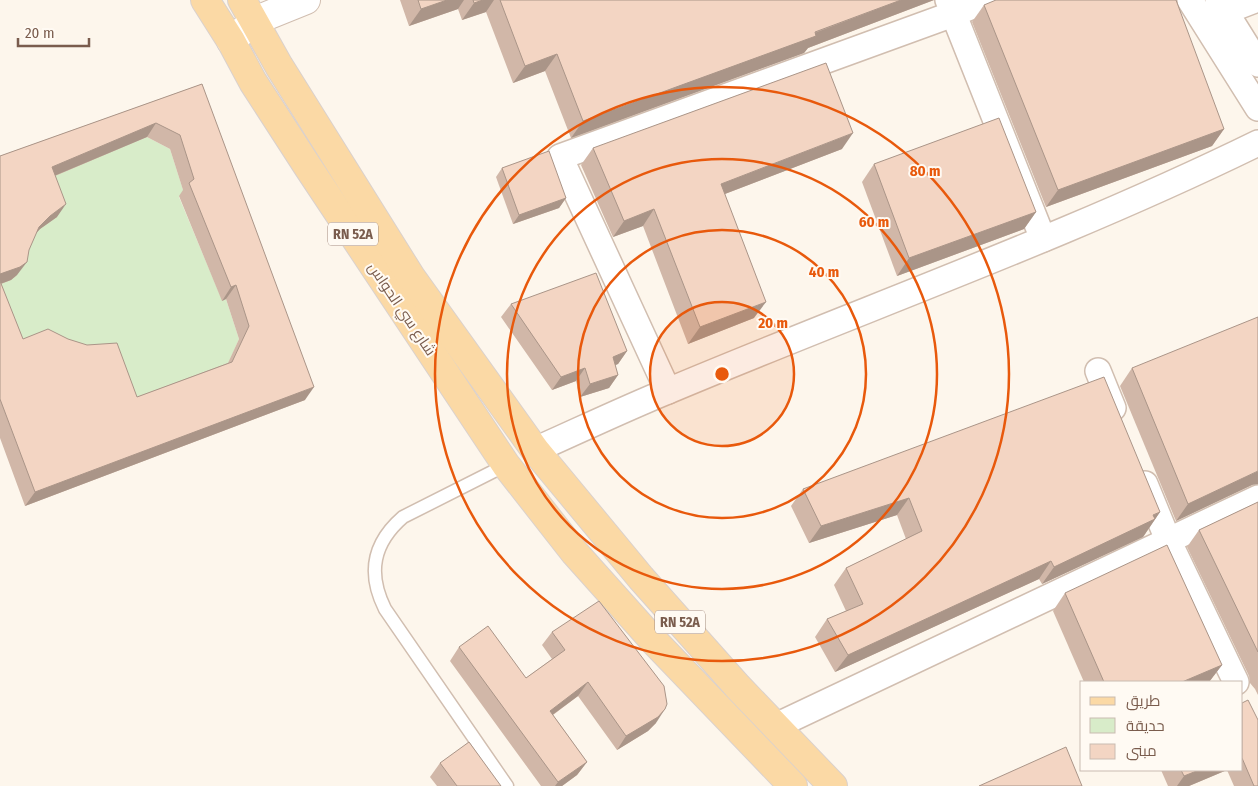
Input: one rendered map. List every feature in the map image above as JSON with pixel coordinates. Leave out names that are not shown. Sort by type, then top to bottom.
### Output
[{"type":"main road","name":"شارع سي الحواس","points":[[207,1],[253,82],[506,464]]},
{"type":"main road","name":"شارع سي الحواس","points":[[248,11],[279,66],[411,277],[535,450]]},
{"type":"main road","points":[[506,464],[535,450]]},
{"type":"main road","name":"RN 52A","points":[[535,450],[640,578],[833,786]]},
{"type":"main road","name":"RN 52A","points":[[506,464],[575,553],[639,624],[793,786]]},
{"type":"street","points":[[230,41],[248,11],[306,0]]},
{"type":"street","points":[[668,391],[560,157],[951,7],[988,0]]},
{"type":"street","points":[[1208,8],[1255,0]]},
{"type":"street","points":[[951,7],[1043,240]]},
{"type":"street","points":[[1208,8],[1258,64]]},
{"type":"street","points":[[1208,8],[1258,108]]},
{"type":"street","points":[[535,450],[668,391],[1043,240],[1208,168],[1258,143]]},
{"type":"street","points":[[1098,371],[1120,424]]},
{"type":"street","points":[[1135,460],[1168,540],[1235,681]]},
{"type":"street","points":[[776,726],[1258,498]]},
{"type":"lane","points":[[506,464],[402,517],[392,526],[383,539],[377,552],[374,567],[375,582],[385,609],[507,786]]},
{"type":"green space","points":[[147,137],[170,149],[184,193],[179,197],[222,300],[226,299],[239,339],[223,375],[128,411],[14,353],[0,318],[0,197]]},
{"type":"building","points":[[418,0],[447,0],[421,9]]},
{"type":"building","points":[[500,0],[901,0],[815,32],[816,36],[583,121],[557,54],[525,66]]},
{"type":"building","points":[[996,0],[1176,0],[1224,129],[1058,190],[984,5]]},
{"type":"building","points":[[826,63],[853,133],[721,184],[766,302],[700,327],[654,209],[624,221],[593,148]]},
{"type":"building","points":[[202,84],[314,387],[35,492],[0,399],[0,281],[23,339],[48,329],[68,339],[87,345],[117,343],[137,397],[232,362],[249,326],[236,285],[231,287],[189,183],[194,179],[180,135],[156,123],[52,167],[66,204],[39,227],[29,250],[27,262],[20,267],[0,274],[0,156]]},
{"type":"building","points":[[999,118],[1036,212],[909,258],[874,164]]},
{"type":"building","points":[[549,151],[566,198],[519,215],[502,168]]},
{"type":"building","points":[[596,273],[627,351],[613,357],[618,375],[590,384],[585,368],[561,377],[511,304]]},
{"type":"building","points":[[1258,317],[1258,471],[1188,504],[1132,368]]},
{"type":"building","points":[[1104,377],[1160,512],[1153,515],[1155,519],[1054,567],[1051,561],[848,655],[827,619],[863,604],[846,568],[922,531],[909,498],[821,526],[803,489]]},
{"type":"building","points":[[1258,502],[1258,652],[1199,530]]},
{"type":"building","points":[[1167,545],[1222,665],[1184,681],[1104,681],[1065,593]]},
{"type":"building","points":[[599,601],[664,686],[667,704],[658,717],[626,736],[588,682],[550,711],[587,762],[558,782],[459,647],[488,626],[526,678],[565,650],[552,632]]},
{"type":"building","points":[[1248,700],[1258,720],[1258,786],[1254,786],[1243,760],[1243,702]]},
{"type":"building","points":[[469,742],[501,786],[457,786],[440,763]]},
{"type":"building","points":[[1066,747],[1082,786],[979,786]]},
{"type":"building","points":[[1182,771],[1196,771],[1184,776]]}]
